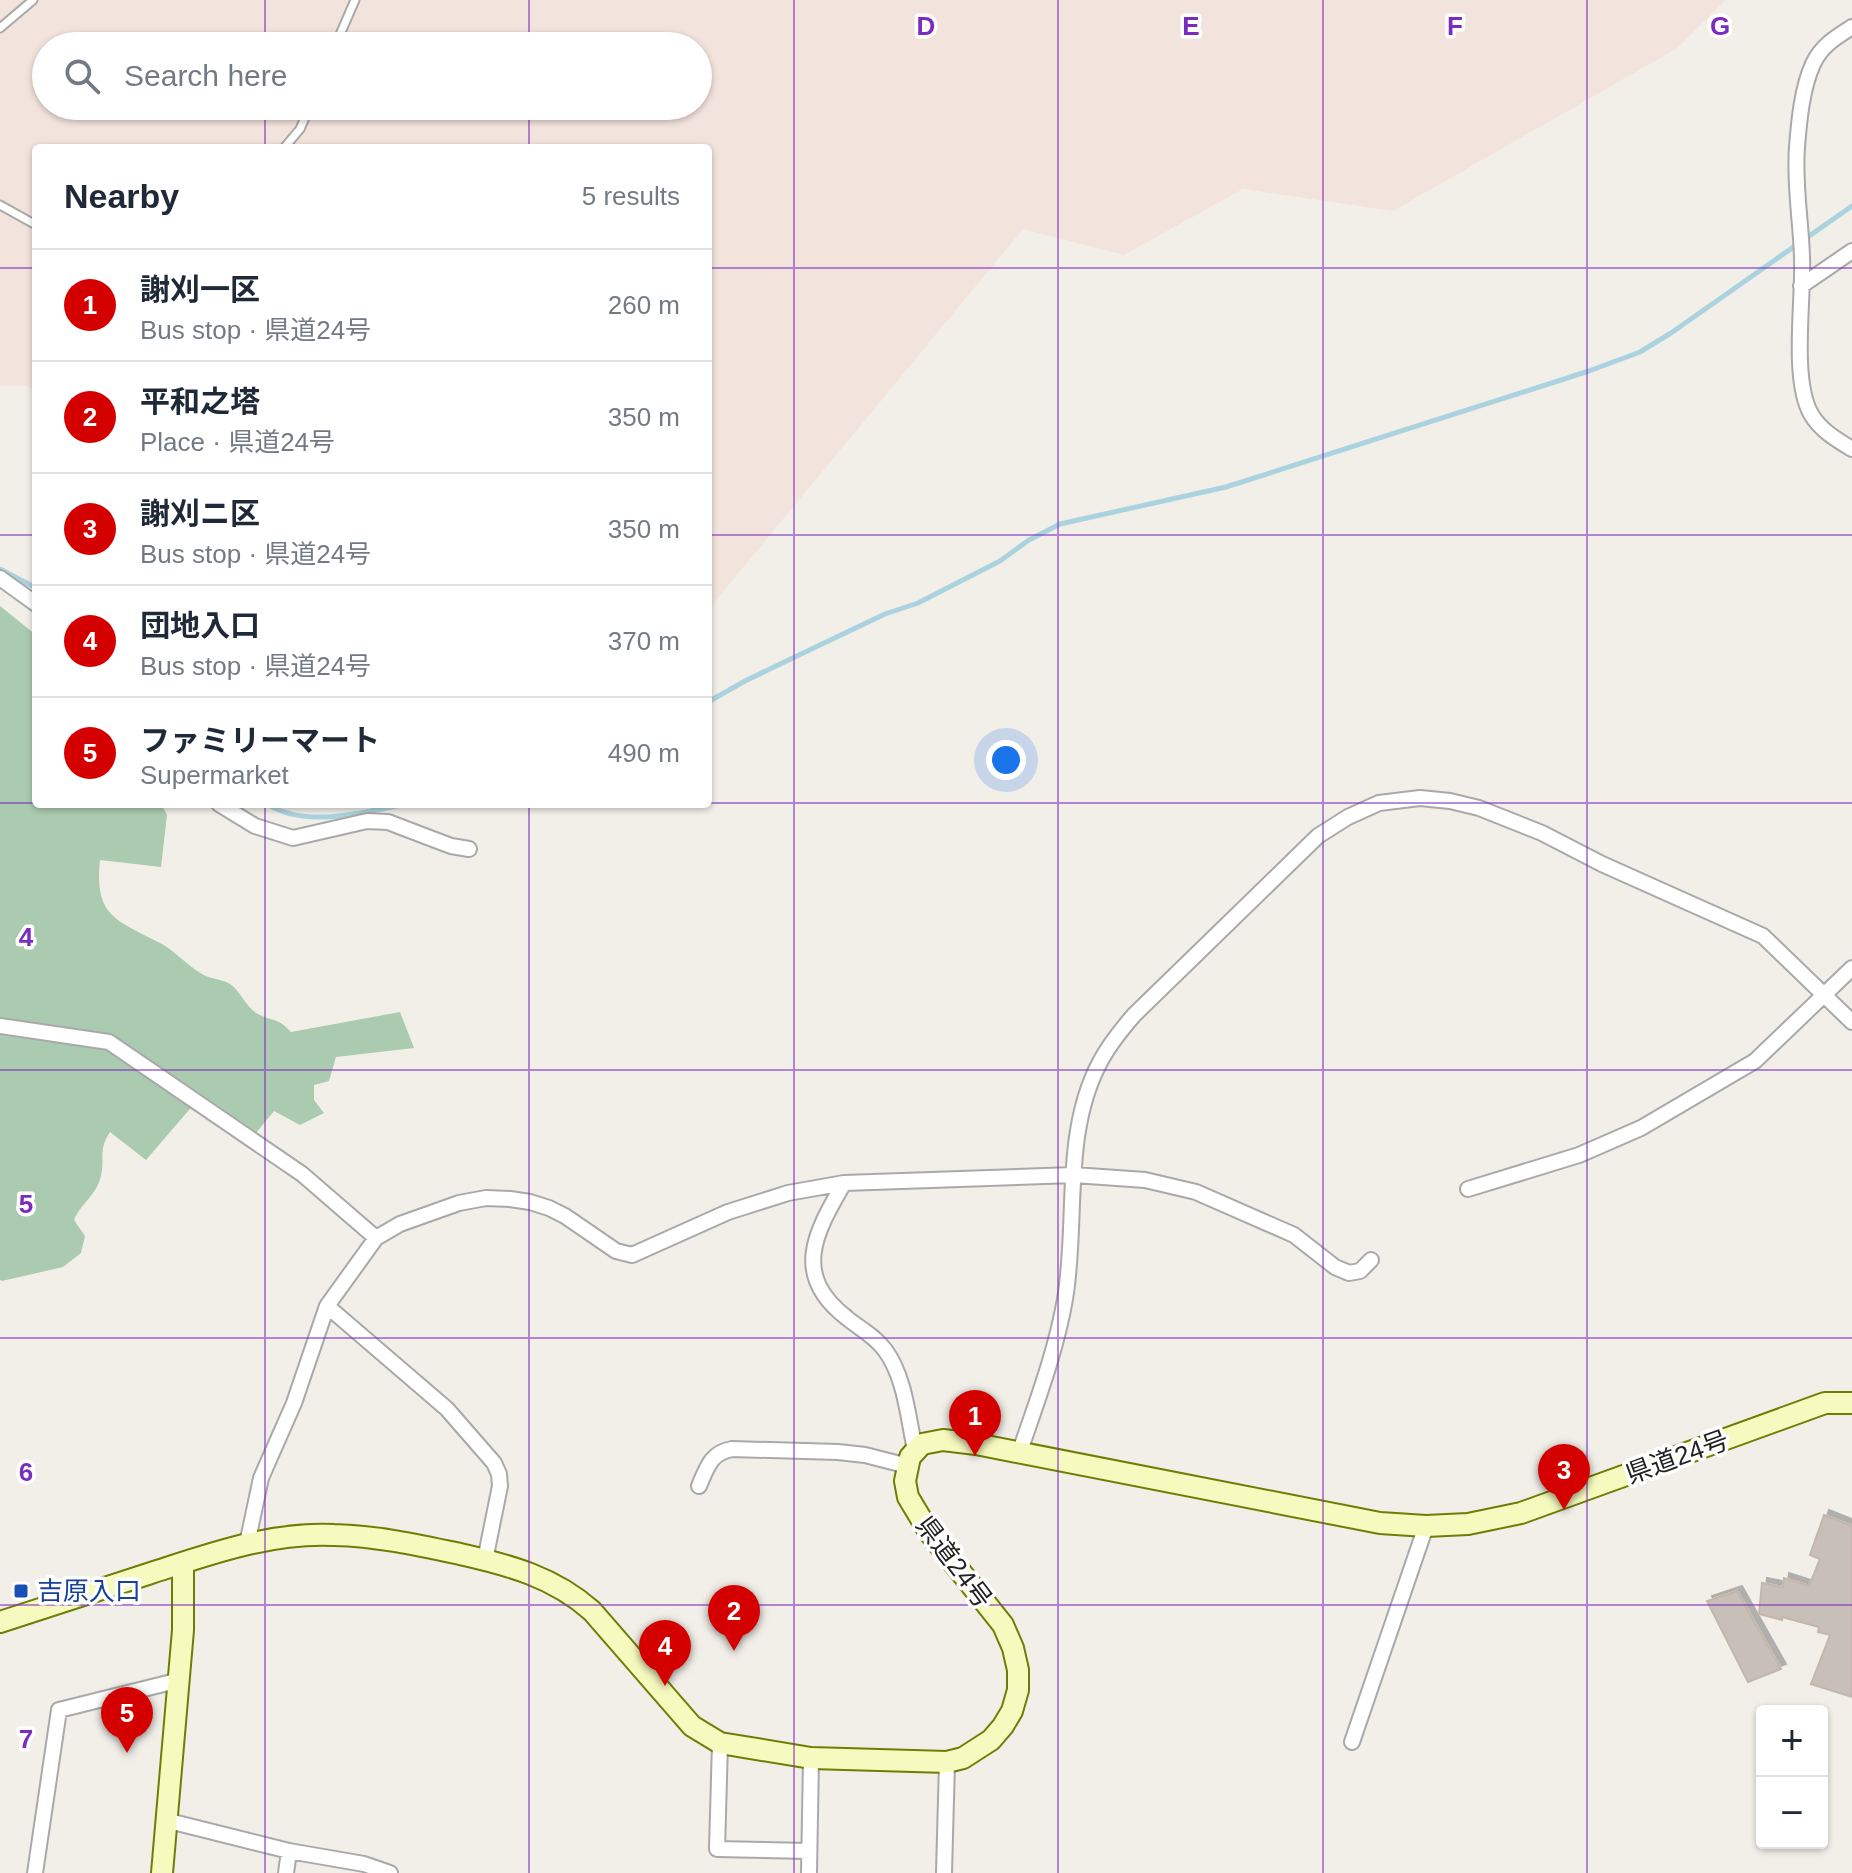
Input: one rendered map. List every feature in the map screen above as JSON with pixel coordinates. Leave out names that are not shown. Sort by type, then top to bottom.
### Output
[{"type":"main road","name":"県道24号","points":[[0,1622],[247,1544],[332,1534],[410,1543],[485,1560],[553,1582],[574,1595],[620,1641],[692,1726],[720,1743],[811,1758],[947,1762],[976,1752],[1003,1726],[1012,1711],[1018,1690],[1018,1670],[1003,1625],[929,1532],[908,1497],[905,1481],[912,1458],[922,1444],[943,1440],[1020,1451],[1380,1523],[1426,1526],[1468,1524],[1521,1513],[1825,1403],[1852,1403]]},
{"type":"main road","points":[[162,1873],[180,1680],[183,1563]]},
{"type":"street","points":[[1852,27],[1824,46],[1813,64],[1804,95],[1796,149],[1803,390],[1810,413],[1821,428],[1852,449]]},
{"type":"street","points":[[1801,286],[1852,251]]},
{"type":"street","points":[[0,578],[32,601]]},
{"type":"street","points":[[1020,1451],[1058,1333],[1073,1245],[1074,1175],[1086,1096],[1098,1066],[1114,1039],[1134,1015],[1318,836],[1348,817],[1379,803],[1420,798],[1479,808],[1542,833],[1602,864],[1763,936],[1852,1022]]},
{"type":"street","points":[[226,808],[255,826],[293,838],[367,821],[388,822],[451,846],[469,849]]},
{"type":"street","points":[[1468,1189],[1579,1155],[1641,1128],[1755,1061],[1852,968]]},
{"type":"street","points":[[0,1026],[109,1042],[302,1174],[376,1238]]},
{"type":"street","points":[[247,1544],[264,1469],[294,1403],[327,1306],[376,1238],[400,1224],[459,1203],[486,1198],[510,1199],[549,1208],[616,1251],[632,1255],[758,1200],[844,1183],[1074,1175],[1145,1180],[1196,1192],[1294,1235],[1335,1267],[1349,1273],[1360,1271],[1371,1260]]},
{"type":"street","points":[[699,1486],[710,1460],[721,1451],[732,1449],[912,1458],[899,1377],[892,1360],[870,1334],[831,1304],[819,1289],[813,1274],[812,1257],[816,1239],[844,1183]]},
{"type":"street","points":[[327,1306],[447,1409],[494,1463],[500,1486],[485,1560]]},
{"type":"street","points":[[1352,1742],[1426,1526]]},
{"type":"street","points":[[35,1873],[59,1710],[180,1680]]},
{"type":"street","points":[[720,1743],[717,1849],[809,1851]]},
{"type":"street","points":[[809,1873],[811,1758]]},
{"type":"street","points":[[944,1873],[947,1762]]},
{"type":"street","points":[[169,1821],[289,1851],[364,1864],[390,1873]]},
{"type":"street","points":[[286,1873],[289,1851]]},
{"type":"lane","points":[[0,28],[33,0]]},
{"type":"lane","points":[[341,32],[355,0]]},
{"type":"lane","points":[[287,144],[304,120]]},
{"type":"lane","points":[[0,205],[32,223]]},
{"type":"shaded area","points":[[0,0],[1726,0],[1676,49],[1393,211],[1243,189],[1124,255],[1023,229],[712,605],[712,144],[32,144],[32,388],[0,386]]},
{"type":"green space","points":[[0,606],[32,632],[32,808],[163,808],[167,815],[161,867],[100,860],[101,894],[112,915],[167,947],[202,974],[230,984],[255,1012],[279,1022],[291,1032],[400,1012],[414,1048],[336,1057],[329,1081],[314,1085],[314,1100],[324,1113],[300,1125],[274,1111],[256,1133],[201,1096],[146,1160],[110,1132],[103,1149],[99,1183],[74,1220],[85,1236],[81,1253],[63,1267],[0,1280]]},
{"type":"building","points":[[1824,1515],[1852,1526],[1852,1697],[1811,1684],[1830,1635],[1818,1632],[1819,1627],[1759,1614],[1762,1583],[1783,1587],[1784,1578],[1809,1586],[1820,1559],[1810,1555]]},
{"type":"building","points":[[1737,1591],[1781,1669],[1748,1682],[1707,1601]]},
{"type":"waterway","points":[[712,700],[885,614],[918,603],[1000,561],[1029,540],[1060,524],[1226,487],[1640,352],[1852,206]]},
{"type":"waterway","points":[[0,569],[32,586]]},
{"type":"waterway","points":[[274,808],[299,816],[317,817],[385,808]]},
{"type":"place","name":"謝刈一区","points":[[975,1456]]},
{"type":"place","name":"謝刈ニ区","points":[[1564,1510]]},
{"type":"place","name":"吉原入口","points":[[21,1591]]},
{"type":"place","name":"平和之塔","points":[[734,1651]]},
{"type":"place","name":"団地入口","points":[[665,1686]]},
{"type":"place","name":"ファミリーマート","points":[[127,1753]]}]
